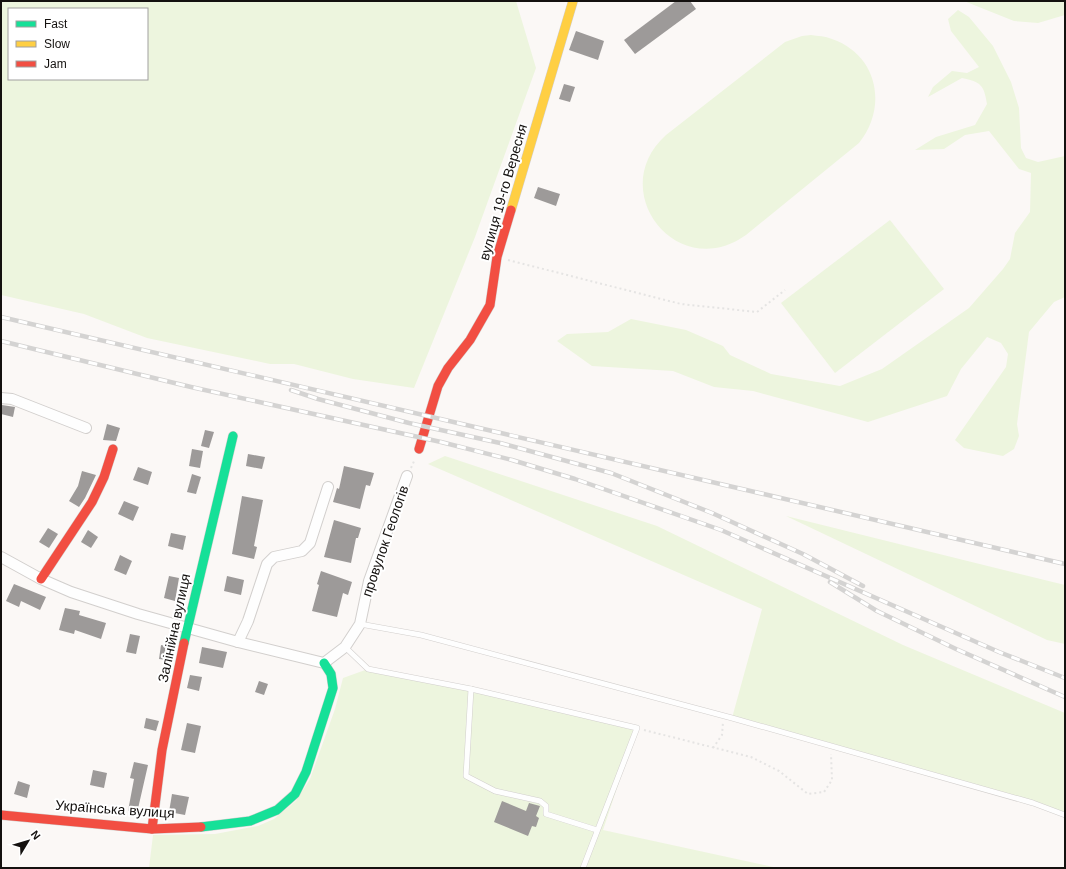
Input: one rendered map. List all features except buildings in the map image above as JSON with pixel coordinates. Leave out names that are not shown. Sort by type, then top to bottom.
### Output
[{"type":"street","name":"вулиця 19-го Вересня","points":[[420,449],[438,386],[448,368],[470,340],[490,305],[497,257],[573,1]]},
{"type":"street","points":[[1,398],[12,400],[86,428]]},
{"type":"street","name":"Залінійна вулиця","points":[[152,829],[162,750],[187,627],[233,436]]},
{"type":"street","points":[[41,579],[92,502],[104,477],[113,449]]},
{"type":"street","name":"провулок Геологів","points":[[324,663],[345,647],[360,624],[369,581],[407,476]]},
{"type":"street","points":[[238,642],[248,622],[267,564],[274,556],[302,551],[310,543],[328,487]]},
{"type":"street","points":[[1,557],[41,579],[71,592],[138,614],[238,642],[324,663]]},
{"type":"street","name":"Українська вулиця","points":[[1,815],[152,829],[215,826],[250,821],[277,810],[295,794],[306,772],[333,688],[331,674],[324,663]]},
{"type":"lane","points":[[360,624],[422,635],[723,715],[1033,803],[1065,815]]},
{"type":"lane","points":[[345,647],[368,669],[471,689],[637,728],[582,868]]},
{"type":"lane","points":[[471,689],[466,776],[495,791],[540,800],[546,806],[546,814],[597,830]]},
{"type":"path","points":[[497,257],[681,304],[757,312],[785,290]]},
{"type":"path","points":[[407,476],[420,449]]},
{"type":"path","points":[[713,748],[722,735],[723,715]]},
{"type":"path","points":[[637,728],[751,757],[779,771],[808,794],[824,792],[832,780],[831,746]]},
{"type":"green space","points":[[1,1],[516,1],[536,68],[475,237],[414,388],[353,379],[294,364],[270,364],[147,338],[84,314],[1,295]]},
{"type":"green space","points":[[964,1],[1065,1],[1065,15],[1038,23],[1014,21]]},
{"type":"green space","points":[[958,10],[969,17],[993,46],[1011,82],[1019,108],[1021,148],[1026,158],[1038,162],[1065,156],[1065,297],[1054,302],[1029,332],[1017,424],[1019,436],[1014,449],[1003,456],[964,448],[955,440],[1006,367],[1008,354],[1001,343],[987,337],[961,369],[947,396],[868,422],[753,391],[714,387],[673,371],[592,366],[557,341],[567,334],[608,332],[631,319],[686,330],[723,346],[730,355],[771,374],[840,386],[882,369],[969,308],[1010,259],[1015,233],[1030,212],[1031,173],[1019,169],[989,131],[965,135],[944,149],[915,150],[936,137],[975,125],[987,104],[983,88],[974,81],[962,78],[928,97],[933,87],[952,71],[967,73],[979,67],[951,31],[948,19]]},
{"type":"green space","points":[[811,35],[829,38],[848,47],[860,57],[868,69],[874,84],[875,98],[873,114],[868,129],[859,143],[746,235],[720,247],[696,248],[674,240],[657,224],[646,204],[643,181],[649,157],[666,135],[785,42],[802,36]]},
{"type":"green space","points":[[890,220],[944,289],[835,373],[781,303]]},
{"type":"green space","points":[[445,456],[657,526],[903,645],[1065,713],[1065,815],[732,718],[762,609],[428,464]]},
{"type":"green space","points":[[786,516],[1065,585],[1065,644],[1047,640]]},
{"type":"green space","points":[[368,669],[471,689],[637,728],[603,830],[778,868],[149,868],[153,835],[215,834],[258,826],[274,819],[296,801],[310,779],[335,709],[343,678]]},
{"type":"railway","points":[[1,317],[1065,564]]},
{"type":"railway","points":[[1,341],[191,387],[441,442],[512,460],[575,479],[721,530],[999,652],[1065,678]]},
{"type":"railway","points":[[291,390],[318,399],[409,423],[500,443],[611,473],[712,513],[803,554],[863,586]]},
{"type":"railway","points":[[830,582],[877,611],[956,649],[1065,697]]},
{"type":"traffic: fast","points":[[184,643],[233,436]]},
{"type":"traffic: fast","points":[[201,827],[250,821],[277,810],[295,794],[306,772],[333,688],[331,674],[324,663]]},
{"type":"traffic: slow","points":[[511,210],[573,1]]},
{"type":"traffic: jam","points":[[419,449],[438,386],[448,368],[470,340],[490,305],[497,257],[511,210]]},
{"type":"traffic: jam","points":[[41,579],[92,502],[104,477],[113,449]]},
{"type":"traffic: jam","points":[[152,829],[162,750],[184,643]]},
{"type":"traffic: jam","points":[[1,815],[152,829],[201,827]]}]
